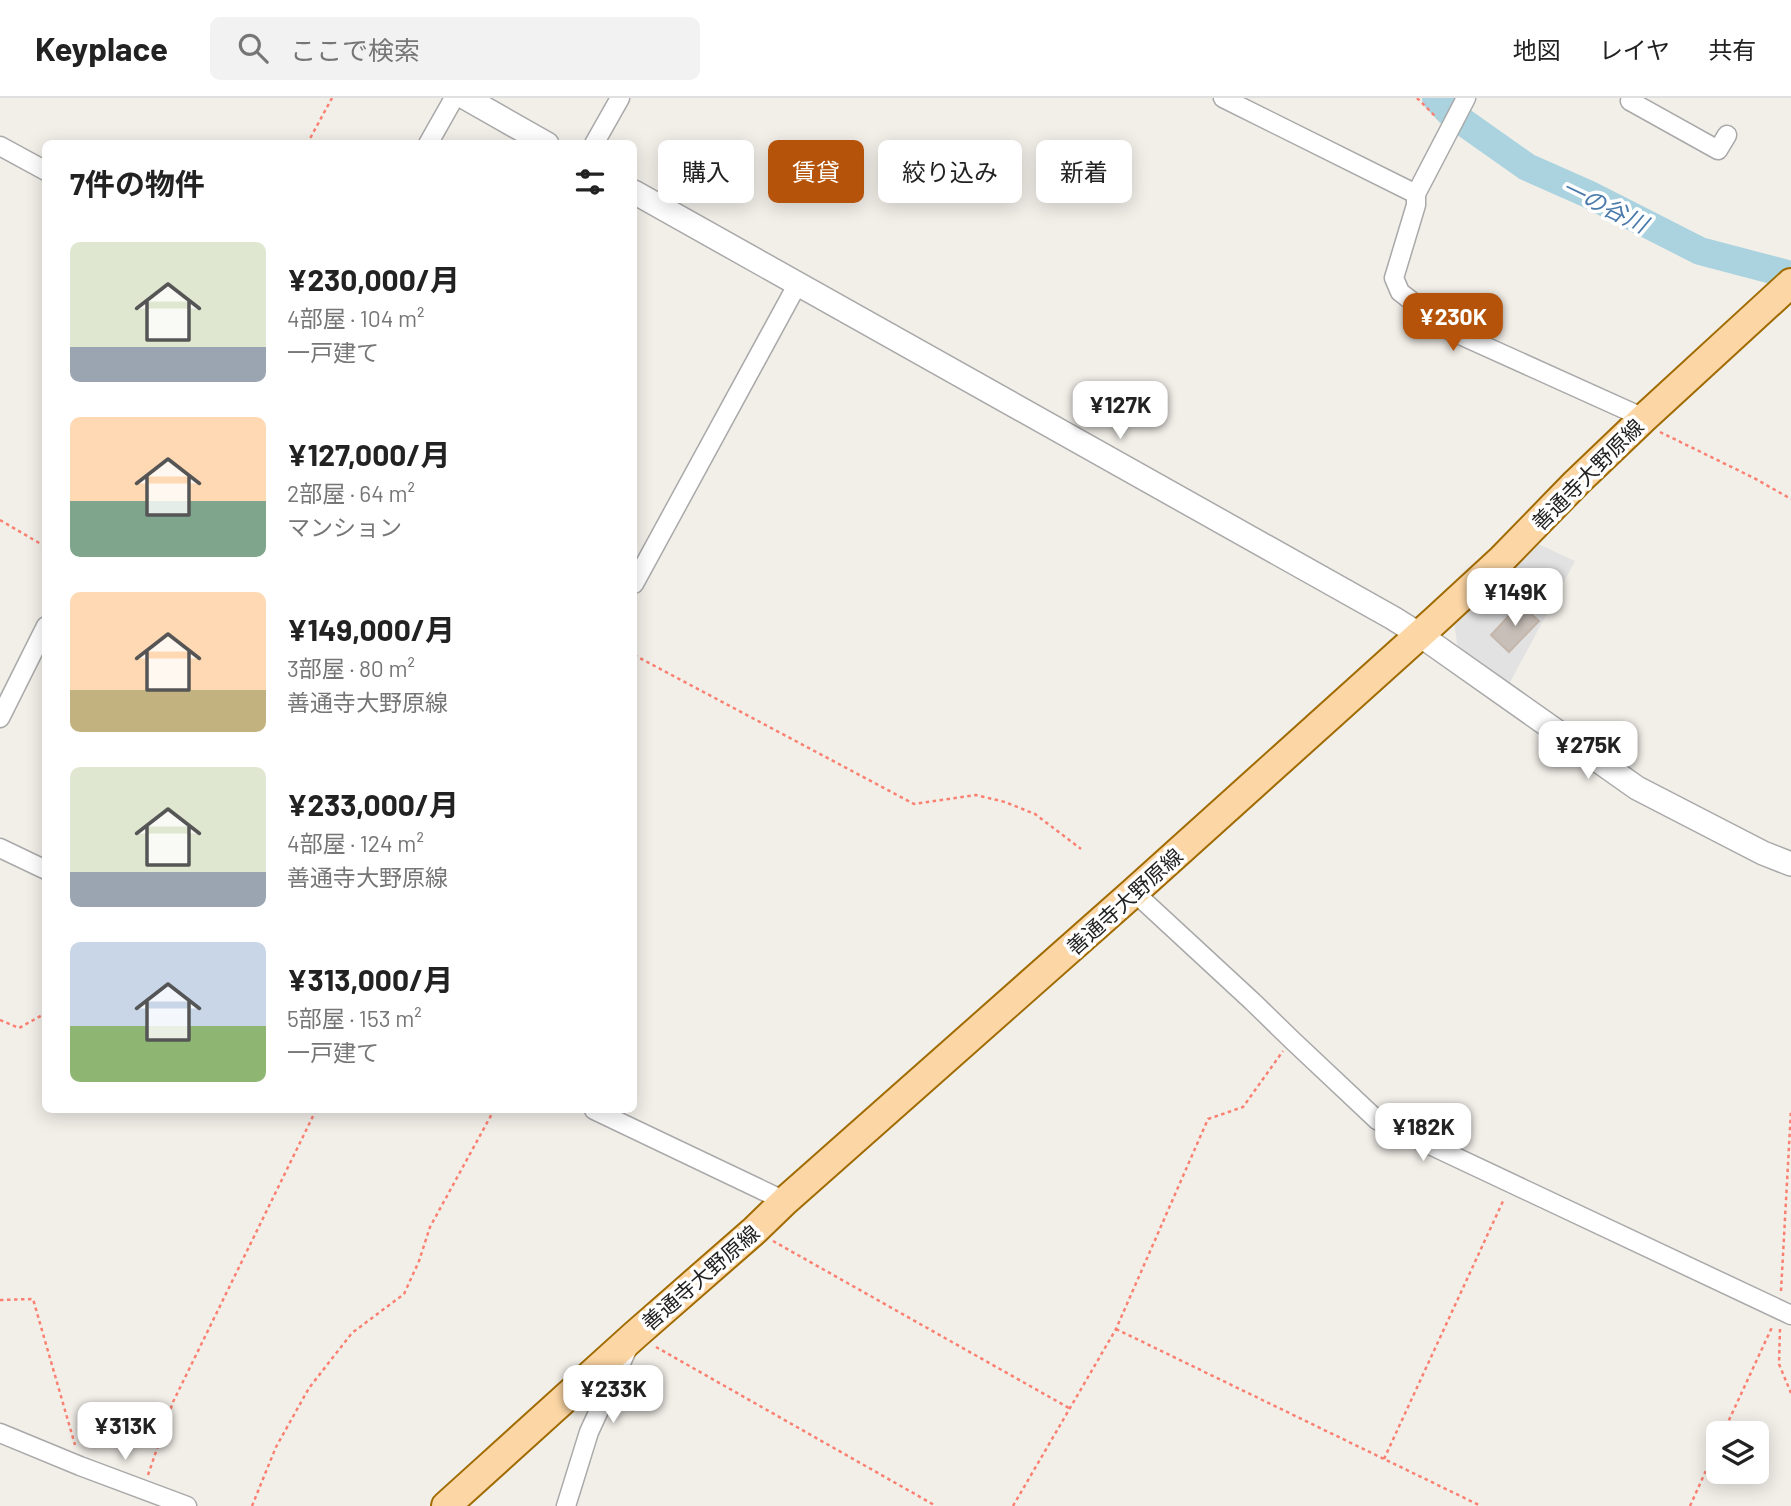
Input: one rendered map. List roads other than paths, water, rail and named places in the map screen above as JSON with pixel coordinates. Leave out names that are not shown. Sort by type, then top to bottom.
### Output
[{"type":"main road","name":"善通寺大野原線","points":[[446,1506],[1420,635],[1502,559],[1576,482],[1788,285]]},
{"type":"street","points":[[430,140],[454,98]]},
{"type":"street","points":[[466,98],[540,140]]},
{"type":"street","points":[[596,140],[620,98]]},
{"type":"street","points":[[1223,98],[1416,194]]},
{"type":"street","points":[[1632,98],[1630,101],[1718,150],[1727,135]]},
{"type":"street","points":[[1457,117],[1416,194],[1416,205],[1394,278],[1399,292],[1449,330],[1644,418]]},
{"type":"street","points":[[0,146],[42,169]]},
{"type":"street","points":[[637,194],[1381,611],[1420,635],[1637,788],[1763,853],[1791,864]]},
{"type":"street","points":[[637,578],[797,285]]},
{"type":"street","points":[[0,718],[42,634]]},
{"type":"street","points":[[0,848],[42,868]]},
{"type":"street","points":[[1134,892],[1377,1120],[1785,1313]]},
{"type":"street","points":[[600,1113],[785,1201]]},
{"type":"street","points":[[566,1506],[589,1432],[635,1335]]},
{"type":"street","points":[[0,1433],[187,1506]]},
{"type":"waterway","name":"一の谷川","points":[[1436,98],[1449,112],[1527,167],[1588,194],[1700,251],[1791,275]]}]
